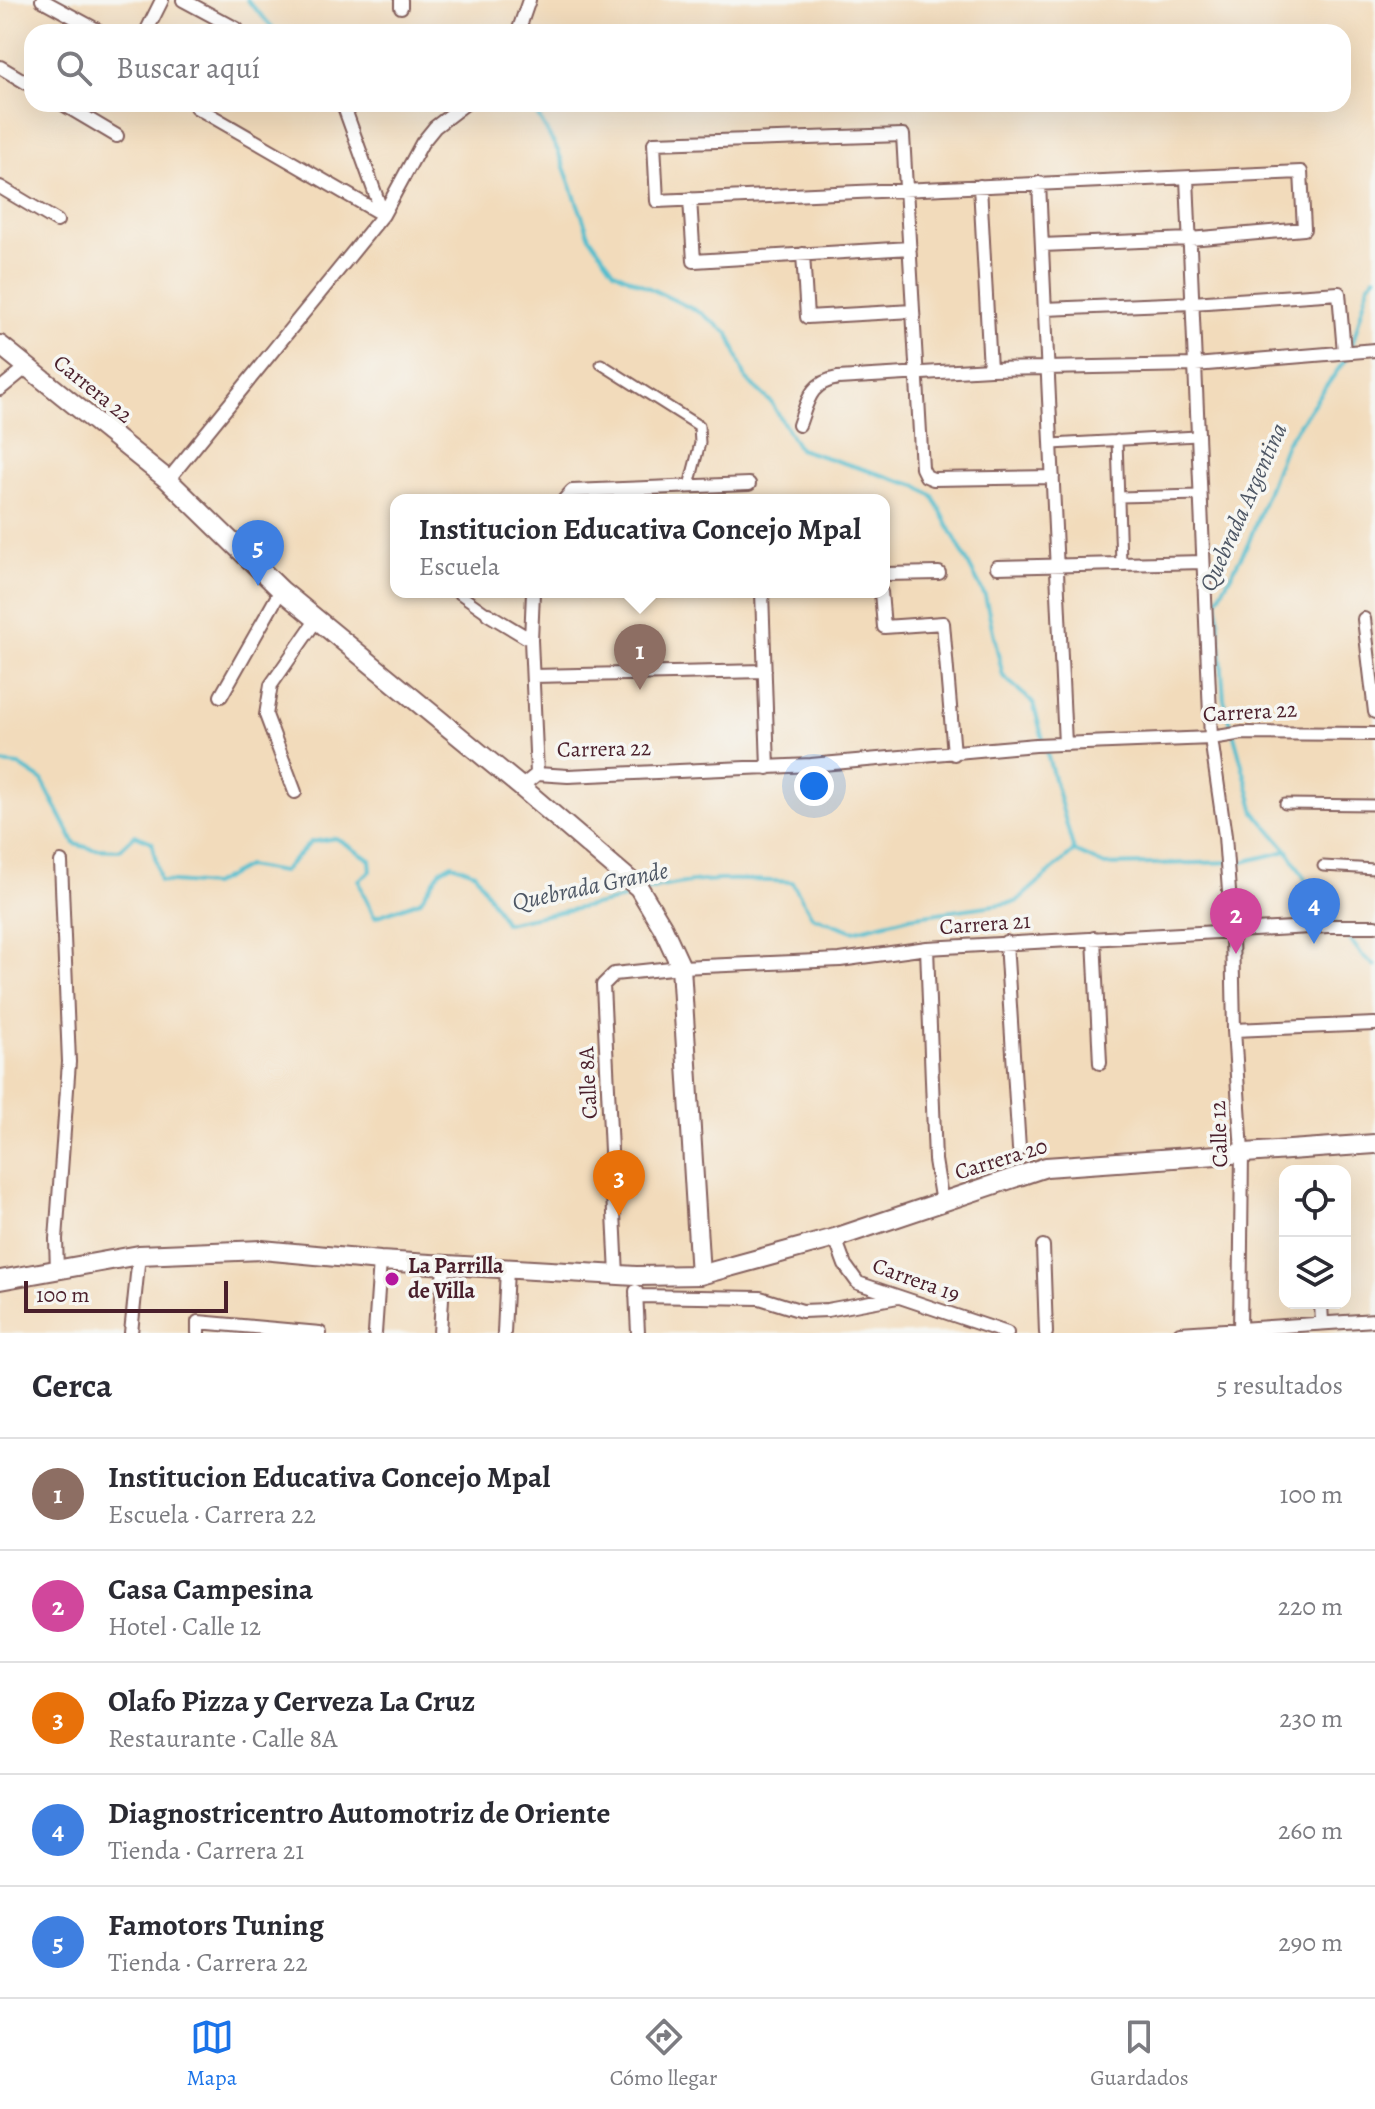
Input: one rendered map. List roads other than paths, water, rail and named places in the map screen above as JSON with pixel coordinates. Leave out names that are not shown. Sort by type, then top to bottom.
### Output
[{"type":"main road","name":"Carrera 22","points":[[0,345],[168,480],[281,590],[521,787]]},
{"type":"main road","points":[[521,787],[642,893],[681,967],[700,1275]]},
{"type":"main road","name":"Carrera 20","points":[[0,1280],[139,1255],[262,1250],[507,1269],[636,1276],[700,1275],[835,1238],[1046,1167],[1375,1144]]},
{"type":"street","points":[[42,0],[86,24]]},
{"type":"street","points":[[64,12],[71,0]]},
{"type":"street","points":[[150,24],[162,0]]},
{"type":"street","points":[[183,0],[228,24]]},
{"type":"street","points":[[521,24],[529,0]]},
{"type":"street","points":[[0,67],[24,81]]},
{"type":"street","points":[[76,112],[117,136]]},
{"type":"street","points":[[205,112],[383,215]]},
{"type":"street","points":[[346,112],[383,215]]},
{"type":"street","points":[[168,480],[383,215],[422,143],[435,127],[455,112]]},
{"type":"street","points":[[1042,245],[1190,239],[1304,229],[1301,172],[907,188],[657,201],[654,143],[903,135],[907,188],[922,468],[926,476],[933,479],[1053,477]]},
{"type":"street","name":"Calle 12","points":[[1187,178],[1211,738],[1225,836],[1232,933],[1234,1030],[1242,1152],[1240,1330]]},
{"type":"street","points":[[1039,183],[1057,565],[1060,744]]},
{"type":"street","points":[[980,186],[990,369]]},
{"type":"street","points":[[0,187],[57,221]]},
{"type":"street","points":[[690,199],[694,261],[910,248]]},
{"type":"street","points":[[803,254],[807,317],[913,311]]},
{"type":"street","points":[[1045,309],[1339,293],[1349,352]]},
{"type":"street","points":[[799,425],[811,393],[819,383],[838,378],[990,369],[1195,365],[1375,350]]},
{"type":"street","points":[[601,364],[699,426],[700,443],[690,494]]},
{"type":"street","points":[[0,389],[27,367]]},
{"type":"street","points":[[1052,444],[1197,436]]},
{"type":"street","points":[[1117,440],[1121,563]]},
{"type":"street","points":[[569,494],[572,491],[749,484]]},
{"type":"street","points":[[1119,497],[1200,495]]},
{"type":"street","points":[[997,567],[1203,562]]},
{"type":"street","points":[[890,574],[939,573]]},
{"type":"street","points":[[221,696],[281,590]]},
{"type":"street","points":[[465,598],[531,640]]},
{"type":"street","points":[[533,598],[531,640],[537,774]]},
{"type":"street","points":[[762,598],[768,768]]},
{"type":"street","points":[[882,598],[884,627],[943,623],[954,754]]},
{"type":"street","points":[[295,792],[266,715],[271,685],[317,619]]},
{"type":"street","points":[[1364,619],[1371,644],[1375,712]]},
{"type":"street","points":[[533,676],[765,671]]},
{"type":"street","name":"Carrera 22","points":[[521,787],[537,774],[568,776],[768,768],[1036,745],[1211,738],[1237,734],[1375,734]]},
{"type":"street","points":[[1285,804],[1375,805]]},
{"type":"street","points":[[57,1270],[56,1239],[69,1062],[61,862]]},
{"type":"street","points":[[1323,866],[1375,869]]},
{"type":"street","name":"Carrera 21","points":[[603,985],[614,974],[681,967],[840,960],[927,948],[1375,926]]},
{"type":"street","points":[[1094,938],[1100,1063]]},
{"type":"street","points":[[1006,942],[1019,1149]]},
{"type":"street","points":[[927,948],[935,1160],[942,1203]]},
{"type":"street","name":"Calle 8A","points":[[603,985],[617,1275]]},
{"type":"street","points":[[1234,1030],[1375,1024]]},
{"type":"street","name":"Carrera 19","points":[[835,1238],[845,1265],[858,1283],[1000,1332]]},
{"type":"street","points":[[1043,1246],[1046,1333]]},
{"type":"street","points":[[131,1333],[139,1255]]},
{"type":"street","points":[[375,1333],[380,1261]]},
{"type":"street","points":[[440,1333],[444,1264]]},
{"type":"street","points":[[504,1333],[507,1269]]},
{"type":"street","points":[[636,1276],[638,1333]]},
{"type":"street","points":[[636,1296],[760,1298],[802,1311],[827,1310],[898,1297]]},
{"type":"street","points":[[1321,1309],[1322,1323]]},
{"type":"street","points":[[1180,1333],[1375,1320]]},
{"type":"street","points":[[198,1333],[198,1322],[320,1333]]},
{"type":"waterway","points":[[247,0],[270,24]]},
{"type":"waterway","points":[[536,112],[558,151],[590,237],[614,271],[701,313],[729,334],[746,379],[771,402],[799,449],[917,486],[933,496],[985,596],[1003,676],[1033,703],[1074,851]]},
{"type":"waterway","name":"Quebrada Argentina","points":[[1351,349],[1369,284],[1375,276]]},
{"type":"waterway","name":"Quebrada Argentina","points":[[1336,922],[1312,891],[1288,851],[1255,812],[1224,699],[1217,600],[1248,544],[1286,443],[1347,357]]},
{"type":"waterway","name":"Quebrada Grande","points":[[0,763],[19,765],[42,780],[75,844],[93,849],[119,850],[135,835],[152,842],[160,881],[212,885],[247,866],[282,872],[311,842],[336,838],[370,860],[371,871],[359,880],[375,917],[420,901],[441,870],[452,864],[475,873],[505,923],[637,894]]},
{"type":"waterway","points":[[1074,851],[1105,865],[1243,862],[1287,851]]},
{"type":"waterway","name":"Quebrada Grande","points":[[646,891],[700,881],[792,882],[812,916],[853,931],[910,917],[1016,902],[1074,851]]},
{"type":"waterway","name":"Quebrada Argentina","points":[[1342,929],[1375,966]]},
{"type":"place","name":"Famotors Tuning","points":[[258,586]]},
{"type":"place","name":"Institucion Educativa Concejo Mpal","points":[[640,690]]},
{"type":"place","name":"Diagnostricentro Automotriz de Oriente","points":[[1314,944]]},
{"type":"place","name":"Casa Campesina","points":[[1236,954]]},
{"type":"place","name":"Olafo Pizza y Cerveza La Cruz","points":[[619,1216]]},
{"type":"place","name":"La Parrilla de Villa","points":[[392,1279]]}]
